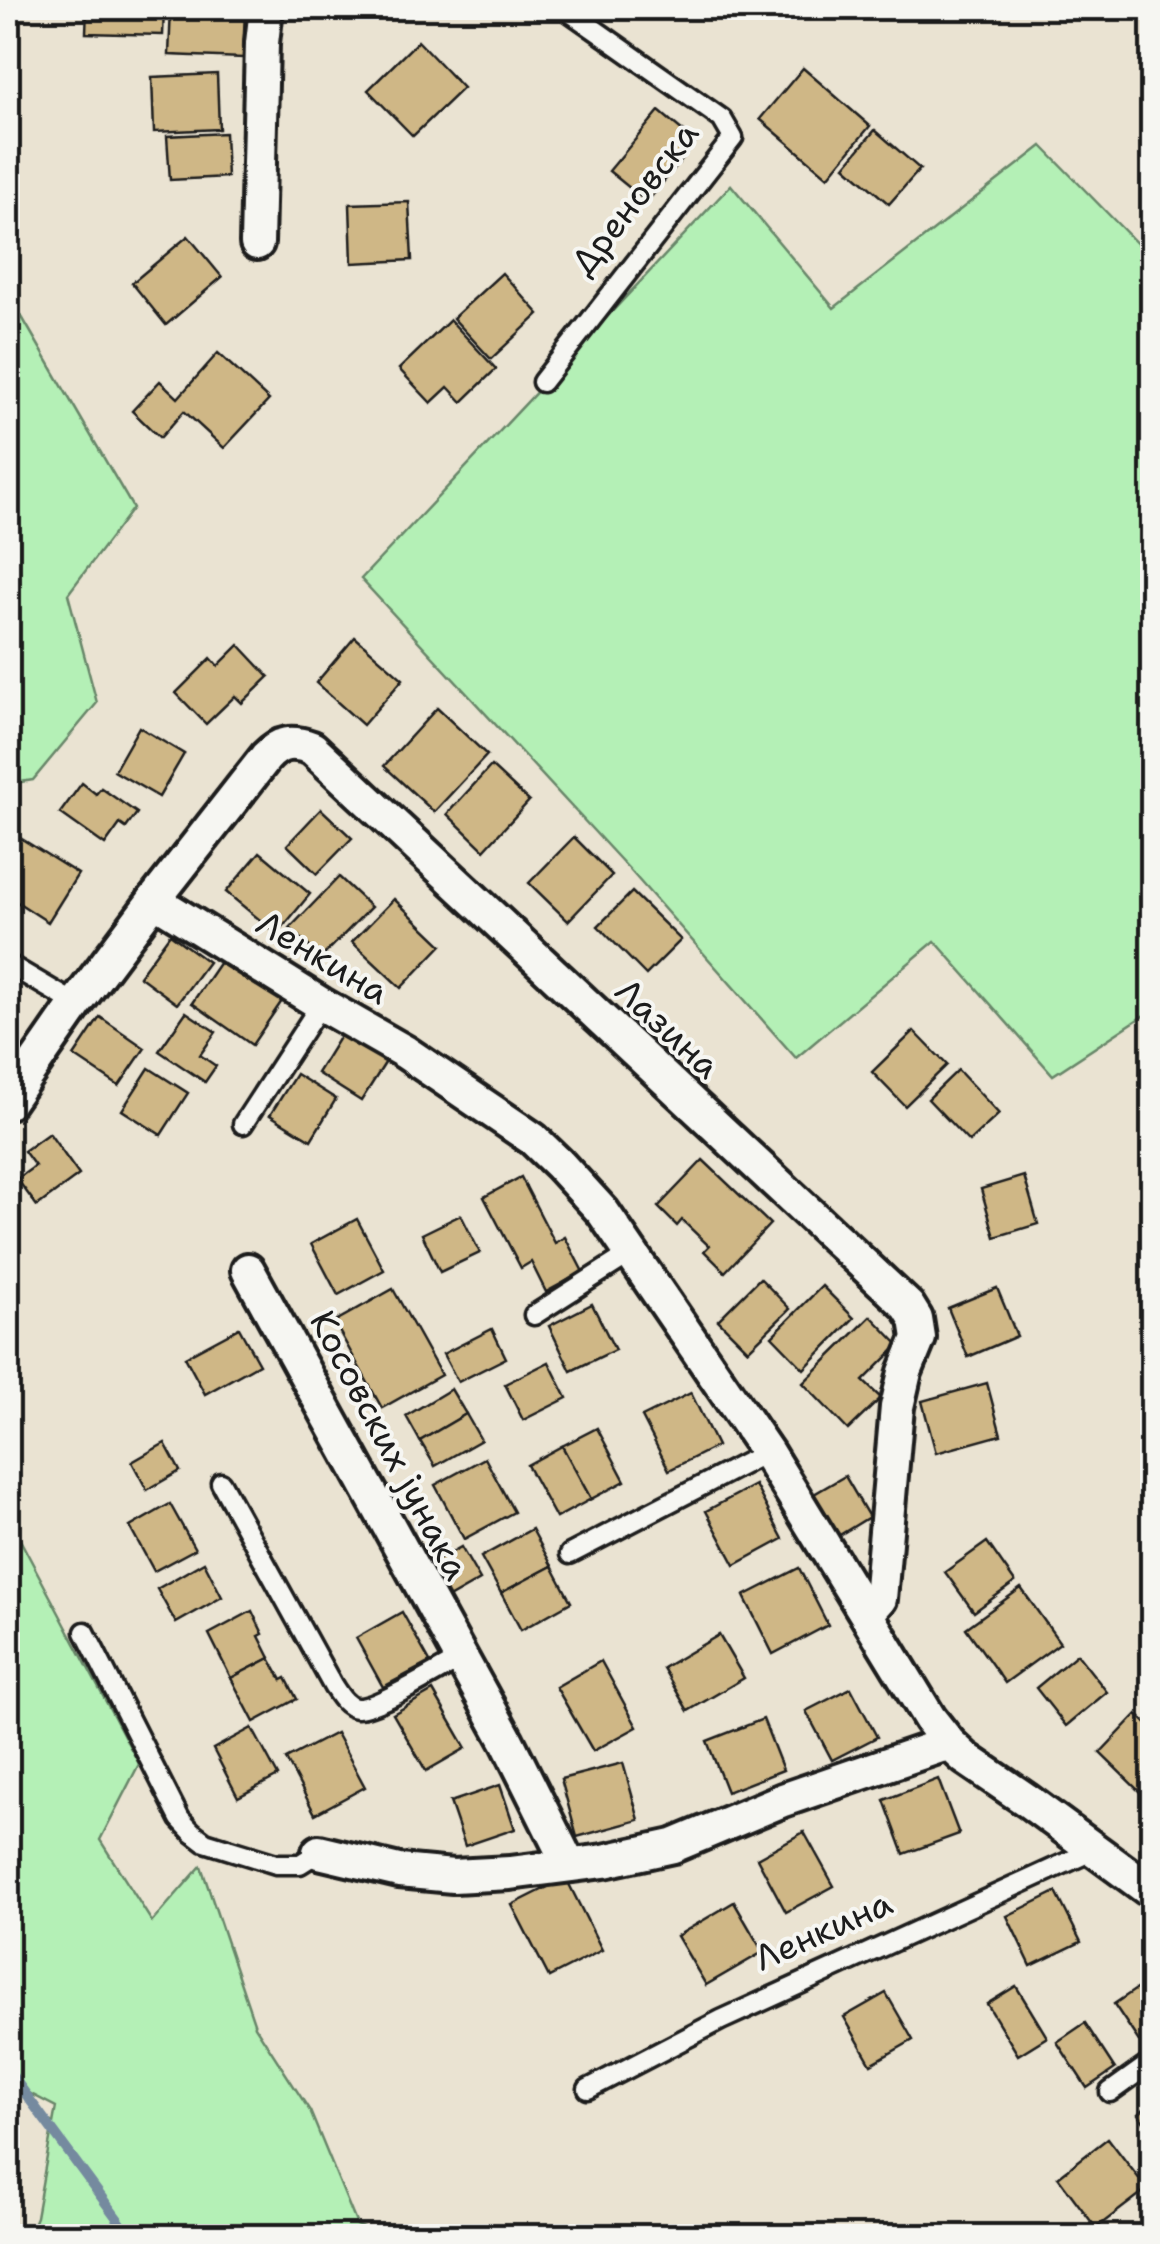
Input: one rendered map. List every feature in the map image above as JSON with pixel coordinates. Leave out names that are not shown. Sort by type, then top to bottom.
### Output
[{"type":"street","points":[[257,243],[266,8]]},
{"type":"street","name":"Лазина","points":[[154,900],[274,748],[287,743],[312,748],[908,1306],[916,1319],[919,1338],[897,1406],[880,1599],[867,1614]]},
{"type":"street","points":[[8,1102],[154,900]]},
{"type":"street","name":"Ленкина","points":[[154,900],[405,1052],[533,1139],[559,1164],[631,1252],[767,1452],[948,1744],[1152,1892]]},
{"type":"street","name":"Косовских јунака","points":[[248,1270],[507,1742],[569,1865]]},
{"type":"street","points":[[319,1852],[399,1871],[453,1876],[604,1861],[673,1846],[783,1800],[948,1744]]},
{"type":"lane","name":"Дреновска","points":[[542,382],[732,138],[722,120],[564,8]]},
{"type":"lane","points":[[8,964],[76,1004]]},
{"type":"lane","points":[[243,1124],[321,1004]]},
{"type":"lane","points":[[534,1315],[631,1252]]},
{"type":"lane","points":[[570,1554],[767,1452]]},
{"type":"lane","points":[[221,1482],[344,1702],[358,1708],[371,1706],[460,1659]]},
{"type":"lane","points":[[85,1632],[180,1819],[192,1832],[205,1842],[276,1864],[300,1864],[319,1852]]},
{"type":"lane","name":"Ленкина","points":[[588,2089],[721,2020],[1094,1850]]},
{"type":"lane","points":[[1110,2092],[1152,2062]]},
{"type":"green space","points":[[1042,146],[1152,259],[1152,1010],[1053,1075],[935,941],[796,1058],[629,869],[361,579],[731,185],[834,308]]},
{"type":"green space","points":[[8,293],[133,508],[68,594],[97,703],[33,780],[8,784]]},
{"type":"green space","points":[[8,1517],[139,1764],[100,1840],[152,1922],[201,1866],[255,2026],[310,2111],[357,2225],[382,2236],[28,2236],[36,2217],[56,2107],[8,2082]]},
{"type":"building","points":[[87,8],[164,8],[163,35],[86,33]]},
{"type":"building","points":[[171,8],[245,9],[243,58],[169,55]]},
{"type":"building","points":[[418,41],[463,88],[413,136],[368,90]]},
{"type":"building","points":[[803,68],[870,126],[828,177],[760,119]]},
{"type":"building","points":[[217,74],[219,129],[154,132],[152,77]]},
{"type":"building","points":[[659,111],[696,142],[647,202],[609,171]]},
{"type":"building","points":[[875,130],[920,169],[889,204],[845,166]]},
{"type":"building","points":[[225,133],[227,177],[170,180],[167,136]]},
{"type":"building","points":[[409,202],[412,260],[352,263],[350,204]]},
{"type":"building","points":[[188,236],[222,277],[166,325],[132,283]]},
{"type":"building","points":[[502,273],[539,314],[491,359],[453,318]]},
{"type":"building","points":[[450,320],[496,369],[462,402],[448,387],[431,403],[399,369]]},
{"type":"building","points":[[218,353],[269,400],[224,448],[184,411],[160,438],[132,411],[160,381],[178,398]]},
{"type":"building","points":[[355,637],[403,679],[363,725],[316,683]]},
{"type":"building","points":[[239,645],[269,677],[242,703],[235,696],[206,724],[176,693],[211,658],[218,666]]},
{"type":"building","points":[[437,708],[487,755],[434,812],[384,766]]},
{"type":"building","points":[[139,727],[184,754],[159,797],[114,771]]},
{"type":"building","points":[[491,766],[529,801],[484,850],[447,814]]},
{"type":"building","points":[[82,783],[96,794],[101,788],[137,813],[126,828],[120,824],[105,845],[60,813]]},
{"type":"building","points":[[321,809],[352,838],[317,874],[287,845]]},
{"type":"building","points":[[17,836],[78,874],[48,922],[8,896],[8,852]]},
{"type":"building","points":[[574,837],[612,875],[568,921],[529,883]]},
{"type":"building","points":[[260,852],[310,894],[277,934],[226,892]]},
{"type":"building","points":[[339,877],[371,907],[321,958],[290,928]]},
{"type":"building","points":[[632,892],[681,940],[646,975],[598,926]]},
{"type":"building","points":[[394,899],[442,945],[401,988],[352,942]]},
{"type":"building","points":[[170,934],[208,962],[177,1004],[139,976]]},
{"type":"building","points":[[224,956],[284,998],[252,1045],[192,1003]]},
{"type":"building","points":[[186,1012],[216,1032],[200,1055],[216,1066],[205,1082],[159,1051]]},
{"type":"building","points":[[100,1017],[145,1048],[119,1086],[74,1056]]},
{"type":"building","points":[[343,1031],[387,1060],[361,1101],[317,1073]]},
{"type":"building","points":[[914,1031],[947,1065],[905,1106],[872,1072]]},
{"type":"building","points":[[149,1068],[188,1093],[161,1135],[122,1110]]},
{"type":"building","points":[[958,1070],[999,1114],[969,1142],[928,1099]]},
{"type":"building","points":[[296,1074],[336,1099],[311,1140],[270,1115]]},
{"type":"building","points":[[49,1133],[79,1175],[37,1206],[17,1179],[35,1166],[24,1151]]},
{"type":"building","points":[[703,1160],[770,1224],[725,1272],[704,1251],[709,1246],[682,1220],[677,1226],[658,1207]]},
{"type":"building","points":[[1024,1176],[1038,1224],[995,1237],[981,1189]]},
{"type":"building","points":[[521,1177],[555,1243],[565,1237],[583,1272],[546,1292],[531,1262],[521,1268],[484,1197]]},
{"type":"building","points":[[461,1215],[480,1253],[440,1272],[422,1234]]},
{"type":"building","points":[[357,1219],[384,1270],[338,1295],[311,1244]]},
{"type":"building","points":[[760,1278],[790,1309],[748,1350],[718,1320]]},
{"type":"building","points":[[822,1286],[854,1318],[804,1369],[772,1336]]},
{"type":"building","points":[[997,1288],[1017,1336],[968,1357],[948,1308]]},
{"type":"building","points":[[393,1289],[441,1375],[382,1408],[334,1322]]},
{"type":"building","points":[[592,1304],[615,1350],[571,1371],[549,1326]]},
{"type":"building","points":[[871,1316],[899,1345],[863,1381],[881,1398],[848,1430],[803,1383]]},
{"type":"building","points":[[239,1328],[259,1364],[205,1394],[185,1357]]},
{"type":"building","points":[[492,1329],[506,1358],[458,1382],[443,1354]]},
{"type":"building","points":[[549,1362],[567,1398],[523,1420],[505,1384]]},
{"type":"building","points":[[987,1383],[1001,1435],[936,1453],[922,1401]]},
{"type":"building","points":[[451,1389],[466,1414],[420,1441],[406,1416]]},
{"type":"building","points":[[691,1393],[717,1446],[669,1470],[642,1417]]},
{"type":"building","points":[[466,1414],[481,1440],[435,1466],[420,1441]]},
{"type":"building","points":[[597,1428],[625,1481],[591,1499],[562,1446]]},
{"type":"building","points":[[165,1443],[180,1471],[147,1490],[132,1462]]},
{"type":"building","points":[[562,1446],[591,1499],[556,1518],[527,1465]]},
{"type":"building","points":[[485,1458],[514,1512],[464,1539],[435,1485]]},
{"type":"building","points":[[845,1476],[869,1517],[838,1536],[814,1494]]},
{"type":"building","points":[[755,1485],[783,1539],[735,1565],[706,1511]]},
{"type":"building","points":[[170,1504],[195,1549],[154,1571],[130,1527]]},
{"type":"building","points":[[532,1529],[552,1566],[501,1593],[481,1557]]},
{"type":"building","points":[[987,1542],[1015,1582],[974,1612],[945,1572]]},
{"type":"building","points":[[461,1547],[480,1580],[445,1600],[426,1567]]},
{"type":"building","points":[[204,1562],[222,1597],[176,1623],[157,1589]]},
{"type":"building","points":[[552,1566],[571,1602],[521,1630],[501,1593]]},
{"type":"building","points":[[799,1568],[828,1625],[773,1654],[744,1596]]},
{"type":"building","points":[[1021,1588],[1060,1643],[1005,1683],[966,1628]]},
{"type":"building","points":[[252,1611],[270,1658],[231,1678],[209,1634]]},
{"type":"building","points":[[402,1612],[430,1662],[383,1687],[356,1638]]},
{"type":"building","points":[[719,1635],[744,1678],[688,1711],[663,1668]]},
{"type":"building","points":[[1077,1654],[1107,1692],[1066,1726],[1036,1688]]},
{"type":"building","points":[[270,1658],[297,1699],[254,1722],[231,1678]]},
{"type":"building","points":[[601,1661],[637,1727],[593,1751],[556,1687]]},
{"type":"building","points":[[851,1688],[877,1737],[832,1760],[806,1711]]},
{"type":"building","points":[[433,1691],[466,1748],[426,1771],[393,1714]]},
{"type":"building","points":[[1137,1714],[1152,1728],[1152,1789],[1145,1797],[1100,1753]]},
{"type":"building","points":[[763,1719],[783,1770],[727,1792],[707,1741]]},
{"type":"building","points":[[252,1728],[278,1776],[238,1797],[213,1749]]},
{"type":"building","points":[[336,1733],[365,1787],[315,1814],[286,1759]]},
{"type":"building","points":[[623,1763],[639,1820],[577,1837],[561,1779]]},
{"type":"building","points":[[938,1779],[959,1834],[904,1854],[884,1800]]},
{"type":"building","points":[[500,1785],[515,1829],[465,1846],[450,1802]]},
{"type":"building","points":[[804,1832],[834,1886],[786,1912],[757,1858]]},
{"type":"building","points":[[566,1878],[602,1950],[549,1977],[512,1905]]},
{"type":"building","points":[[1056,1892],[1081,1942],[1031,1966],[1007,1916]]},
{"type":"building","points":[[734,1902],[763,1952],[706,1985],[677,1936]]},
{"type":"building","points":[[1151,1979],[1152,2035],[1140,2043],[1114,2004]]},
{"type":"building","points":[[1016,1986],[1047,2037],[1018,2055],[987,2004]]},
{"type":"building","points":[[886,1993],[913,2040],[871,2064],[844,2017]]},
{"type":"building","points":[[1085,2023],[1115,2069],[1087,2088],[1057,2042]]},
{"type":"building","points":[[1152,2102],[1152,2133],[1138,2114]]},
{"type":"building","points":[[1108,2138],[1147,2189],[1096,2228],[1058,2177]]},
{"type":"waterway","points":[[8,2070],[130,2236]]}]
